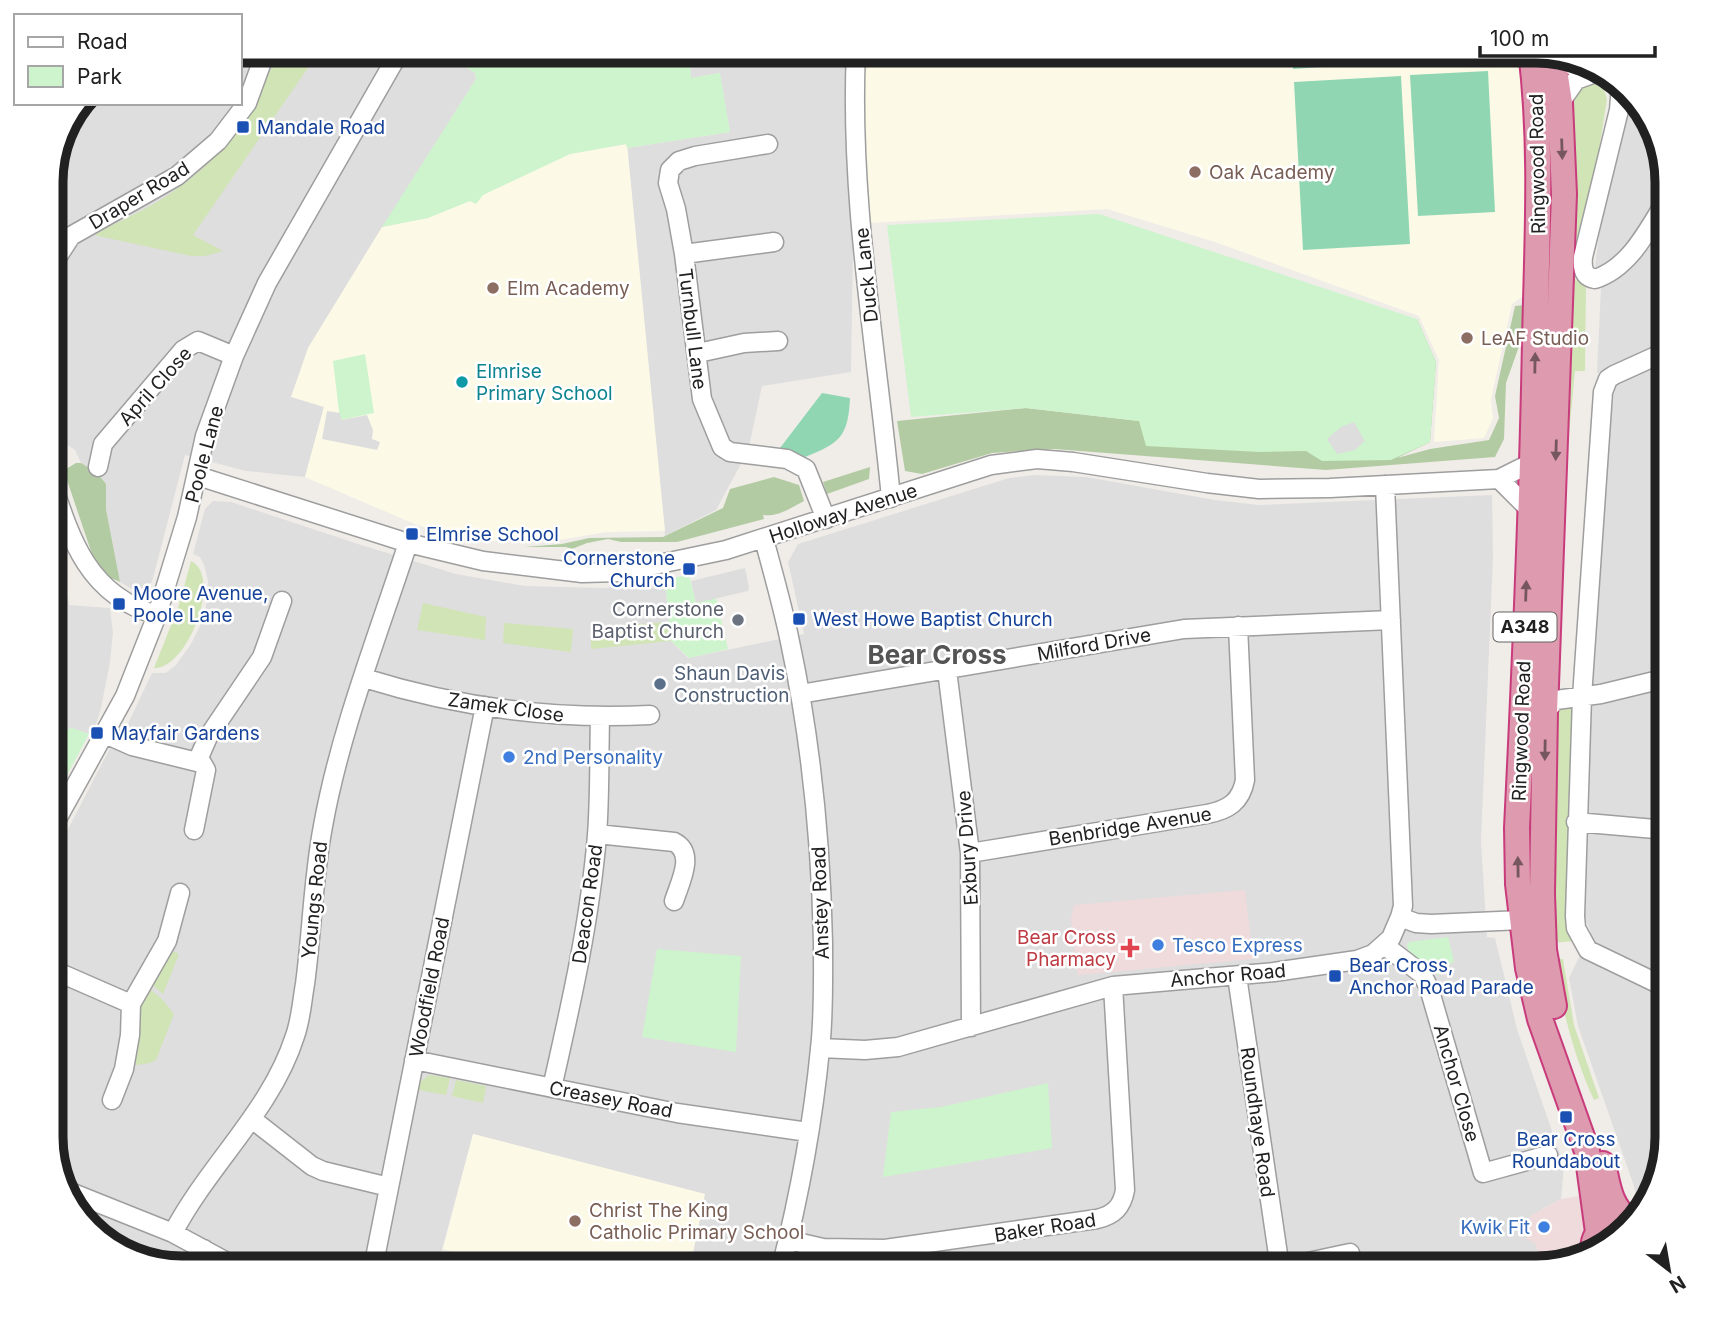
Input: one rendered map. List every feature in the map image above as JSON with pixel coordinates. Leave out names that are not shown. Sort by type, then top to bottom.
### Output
[{"type":"highway","name":"Ringwood Road","points":[[1533,63],[1540,176],[1533,462],[1517,828],[1518,884],[1528,968],[1540,1019],[1587,1151],[1596,1239]]},
{"type":"highway","name":"Ringwood Road","points":[[1554,65],[1560,103],[1564,194],[1560,697],[1542,894],[1543,936],[1549,985],[1572,1068],[1595,1125],[1609,1197],[1624,1217]]},
{"type":"highway","name":"A348","points":[[1602,1235],[1612,1222],[1618,1222]]},
{"type":"street","name":"Draper Road","points":[[63,248],[71,236],[177,176],[218,141],[247,103],[262,63]]},
{"type":"street","name":"Poole Lane","points":[[63,809],[125,695],[157,615],[198,475],[205,436],[234,356],[267,283],[393,63]]},
{"type":"street","name":"Duck Lane","points":[[856,63],[854,99],[861,231],[891,498]]},
{"type":"street","name":"Ringwood Road","points":[[1560,103],[1576,80],[1589,76]]},
{"type":"street","points":[[1620,98],[1583,257],[1582,267],[1586,275],[1595,279],[1607,276],[1626,259],[1655,218]]},
{"type":"street","name":"Turnbull Lane","points":[[768,145],[679,161],[670,170],[668,183],[684,254],[702,399],[722,447],[745,456],[787,459],[806,469],[826,519]]},
{"type":"street","points":[[684,254],[774,242]]},
{"type":"street","name":"April Close","points":[[98,467],[103,444],[183,350],[198,341],[234,356]]},
{"type":"street","points":[[698,353],[744,343],[778,341]]},
{"type":"street","name":"Ringwood Road","points":[[1655,356],[1608,379],[1604,392],[1560,697],[1576,822],[1576,928],[1588,950],[1655,983]]},
{"type":"street","name":"Holloway Avenue","points":[[198,475],[408,543],[482,561],[582,573],[621,572],[703,556],[991,466],[1037,459],[1259,489],[1499,479],[1533,462]]},
{"type":"street","points":[[1499,479],[1530,510]]},
{"type":"street","points":[[1384,945],[1391,938],[1401,917],[1402,849],[1385,485]]},
{"type":"street","points":[[63,524],[87,566],[105,589],[128,606],[157,615]]},
{"type":"street","name":"Anstey Road","points":[[764,539],[790,641],[800,694],[819,846],[823,984],[820,1048],[808,1132],[783,1256]]},
{"type":"street","name":"Youngs Road","points":[[173,1233],[208,1175],[252,1119],[282,1068],[296,1035],[310,948],[322,829],[337,764],[408,543]]},
{"type":"street","points":[[197,761],[208,737],[262,657],[282,601]]},
{"type":"street","name":"Milford Drive","points":[[800,694],[1184,629],[1391,620]]},
{"type":"street","name":"Benbridge Avenue","points":[[970,853],[1207,814],[1231,806],[1243,791],[1245,780],[1238,626]]},
{"type":"street","name":"Exbury Drive","points":[[947,670],[970,853],[971,1027]]},
{"type":"street","name":"Zamek Close","points":[[364,678],[412,693],[551,715],[600,718],[650,715]]},
{"type":"street","points":[[1560,697],[1655,680]]},
{"type":"street","name":"Woodfield Road","points":[[375,1256],[485,706]]},
{"type":"street","name":"Deacon Road","points":[[552,1088],[580,964],[597,834],[600,718]]},
{"type":"street","points":[[105,734],[132,746],[202,763],[206,770],[194,830]]},
{"type":"street","points":[[1576,822],[1647,831]]},
{"type":"street","points":[[597,834],[681,845],[686,858],[674,901]]},
{"type":"street","points":[[112,1100],[124,1069],[130,1035],[131,1004],[167,941],[180,893]]},
{"type":"street","points":[[1401,917],[1416,923],[1431,924],[1522,920]]},
{"type":"street","name":"Anchor Road","points":[[820,1048],[865,1050],[898,1047],[1113,986],[1321,967],[1357,960],[1373,954],[1384,945]]},
{"type":"street","name":"Anchor Close","points":[[1384,945],[1422,974],[1429,988],[1483,1173],[1548,1155]]},
{"type":"street","points":[[63,974],[131,1004]]},
{"type":"street","name":"Roundhaye Road","points":[[1237,976],[1278,1256]]},
{"type":"street","name":"Baker Road","points":[[788,1240],[823,1248],[885,1248],[1097,1219],[1113,1214],[1121,1203],[1125,1187],[1113,986]]},
{"type":"street","name":"Creasey Road","points":[[414,1059],[677,1113],[808,1132]]},
{"type":"street","points":[[252,1119],[312,1166],[389,1187]]},
{"type":"street","points":[[82,1200],[173,1233],[217,1256]]},
{"type":"street","points":[[202,1256],[204,1249]]},
{"type":"street","points":[[1336,1256],[1350,1253]]},
{"type":"shaded area","points":[[242,63],[460,63],[475,73],[476,79],[308,348],[324,407],[305,477],[246,471],[185,455],[152,582],[137,592],[120,582],[106,509],[106,484],[97,473],[81,463],[75,450],[63,442],[63,174],[67,151],[75,130],[92,105],[242,105]]},
{"type":"shaded area","points":[[690,63],[856,63],[851,372],[762,386],[748,451],[716,510],[665,536],[627,148],[730,132],[719,73],[691,78]]},
{"type":"shaded area","name":"Oak Academy","points":[[862,63],[1521,63],[1527,134],[1528,239],[1524,295],[1512,304],[1491,399],[1493,418],[1484,438],[1434,442],[1439,360],[1419,316],[1215,242],[1107,209],[869,223],[865,190]]},
{"type":"shaded area","points":[[1628,107],[1649,144],[1655,182],[1655,1137],[1649,1175],[1637,1199],[1578,1026],[1569,978],[1591,932],[1585,919],[1584,839],[1589,718],[1613,392],[1597,372],[1601,288],[1595,266],[1599,235]]},
{"type":"shaded area","name":"Elm Academy","points":[[627,144],[665,531],[606,532],[553,541],[473,541],[417,525],[305,477],[324,407],[291,397],[308,348],[382,227],[428,218],[570,154]]},
{"type":"shaded area","points":[[327,411],[340,413],[341,420],[367,415],[373,430],[372,439],[380,442],[377,450],[322,439]]},
{"type":"shaded area","points":[[1354,422],[1365,441],[1355,450],[1337,454],[1327,439],[1341,427]]},
{"type":"shaded area","points":[[1034,475],[1086,477],[1259,505],[1492,495],[1493,557],[1481,841],[1487,937],[1495,938],[1517,1029],[1564,1166],[1561,1199],[1542,1209],[1535,1242],[1539,1256],[692,1256],[704,1194],[473,1134],[440,1256],[159,1254],[123,1240],[93,1215],[79,1196],[69,1175],[63,1145],[63,839],[110,748],[116,749],[152,673],[166,673],[176,665],[201,624],[207,602],[208,581],[200,557],[193,554],[205,509],[213,501],[231,502],[456,574],[525,586],[605,588],[665,579],[671,641],[688,658],[804,634],[788,562],[798,544],[1009,478]]},
{"type":"shaded area","points":[[745,568],[748,591],[696,603],[691,581]]},
{"type":"shaded area","points":[[63,569],[69,605],[110,608],[113,633],[110,662],[96,724],[89,734],[72,728],[63,731]]},
{"type":"shaded area","points":[[1245,890],[1253,959],[1078,975],[1071,919],[1074,905]]},
{"type":"shaded area","name":"Christ The King Catholic Primary School","points":[[473,1134],[705,1194],[692,1256],[464,1256],[443,1249]]},
{"type":"shaded area","points":[[1592,1194],[1593,1241],[1574,1250],[1539,1256],[1535,1243],[1527,1239],[1530,1216],[1561,1199]]},
{"type":"green space","points":[[274,63],[311,63],[193,235],[223,251],[205,256],[191,256],[94,235],[157,202],[198,173],[215,157],[244,121]]},
{"type":"green space","points":[[460,63],[690,63],[691,78],[720,73],[730,132],[627,148],[626,144],[570,154],[483,195],[476,204],[470,201],[428,218],[382,227],[476,79],[475,73]]},
{"type":"green space","points":[[1293,63],[1378,63],[1293,69]]},
{"type":"green space","points":[[1488,71],[1495,212],[1418,216],[1410,75]]},
{"type":"green space","points":[[1401,76],[1410,244],[1303,250],[1294,82]]},
{"type":"green space","points":[[1595,84],[1604,90],[1607,99],[1599,150],[1572,268],[1576,280],[1586,286],[1585,371],[1575,371],[1569,434],[1564,434],[1571,106],[1579,90]]},
{"type":"green space","points":[[1099,214],[1417,319],[1436,362],[1430,442],[1391,460],[1322,461],[1306,451],[1260,452],[1146,446],[1139,421],[1026,408],[911,417],[887,225]]},
{"type":"green space","points":[[1524,305],[1522,338],[1506,383],[1504,439],[1495,457],[1326,470],[1054,449],[992,453],[922,474],[905,471],[897,421],[1026,408],[1139,421],[1417,319],[1436,362],[1430,442],[1397,458],[1430,449],[1489,440],[1499,418],[1495,396],[1515,306]]},
{"type":"green space","points":[[365,354],[374,413],[340,420],[333,361]]},
{"type":"green space","points":[[822,393],[850,398],[847,422],[840,437],[827,447],[805,457],[780,448]]},
{"type":"green space","points":[[81,463],[97,473],[106,484],[106,509],[120,582],[98,572],[66,477],[66,469]]},
{"type":"green space","points":[[870,467],[869,479],[827,494],[823,482]]},
{"type":"green space","points":[[774,477],[799,485],[804,501],[779,513],[763,515],[764,519],[677,542],[621,542],[608,539],[572,549],[524,547],[562,544],[589,538],[663,537],[723,508],[730,489]]},
{"type":"green space","points":[[191,561],[200,570],[204,584],[197,621],[179,654],[167,664],[154,668],[179,605]]},
{"type":"green space","points":[[689,575],[696,602],[716,598],[728,649],[689,658],[671,641],[665,579]]},
{"type":"green space","points":[[423,603],[486,617],[485,640],[417,630]]},
{"type":"green space","points":[[669,622],[671,641],[591,649],[591,627]]},
{"type":"green space","points":[[504,623],[573,629],[571,652],[503,643]]},
{"type":"green space","points":[[1560,706],[1571,709],[1574,716],[1569,856],[1574,941],[1551,943],[1555,711]]},
{"type":"green space","points":[[72,728],[89,734],[63,783],[63,731]]},
{"type":"green space","points":[[1448,937],[1454,961],[1438,975],[1408,951],[1409,942]]},
{"type":"green space","points":[[169,949],[179,954],[163,994],[149,982]]},
{"type":"green space","points":[[657,949],[741,956],[736,1052],[642,1037]]},
{"type":"green space","points":[[1553,958],[1563,959],[1574,1025],[1599,1098],[1594,1100],[1569,1030]]},
{"type":"green space","points":[[146,986],[162,999],[174,1014],[156,1060],[137,1065],[133,1063],[139,1025],[136,1021],[138,1006]]},
{"type":"green space","points":[[429,1075],[450,1078],[446,1095],[419,1090],[420,1082]]},
{"type":"green space","points":[[456,1080],[486,1086],[483,1103],[452,1096]]},
{"type":"green space","points":[[1048,1083],[1052,1148],[883,1177],[891,1112],[941,1107]]},
{"type":"place","name":"Mandale Road","points":[[243,127]]},
{"type":"place","name":"Oak Academy","points":[[1195,172]]},
{"type":"place","name":"Elm Academy","points":[[493,288]]},
{"type":"place","name":"LeAF Studio","points":[[1467,338]]},
{"type":"place","name":"Elmrise Primary School","points":[[462,382]]},
{"type":"place","name":"Elmrise School","points":[[412,534]]},
{"type":"place","name":"Cornerstone Church","points":[[689,569]]},
{"type":"place","name":"Moore Avenue, Poole Lane","points":[[119,604]]},
{"type":"place","name":"West Howe Baptist Church","points":[[799,619]]},
{"type":"place","name":"Cornerstone Baptist Church","points":[[738,620]]},
{"type":"place","name":"Shaun Davis Construction","points":[[660,684]]},
{"type":"place","name":"Mayfair Gardens","points":[[97,733]]},
{"type":"place","name":"2nd Personality","points":[[509,757]]},
{"type":"place","name":"Tesco Express","points":[[1158,945]]},
{"type":"place","name":"Bear Cross Pharmacy","points":[[1130,948]]},
{"type":"place","name":"Bear Cross, Anchor Road Parade","points":[[1335,976]]},
{"type":"place","name":"Bear Cross Roundabout","points":[[1566,1117]]},
{"type":"place","name":"Christ The King Catholic Primary School","points":[[575,1221]]},
{"type":"place","name":"Kwik Fit","points":[[1544,1227]]},
{"type":"district","name":"Bear Cross","points":[[937,655]]}]
